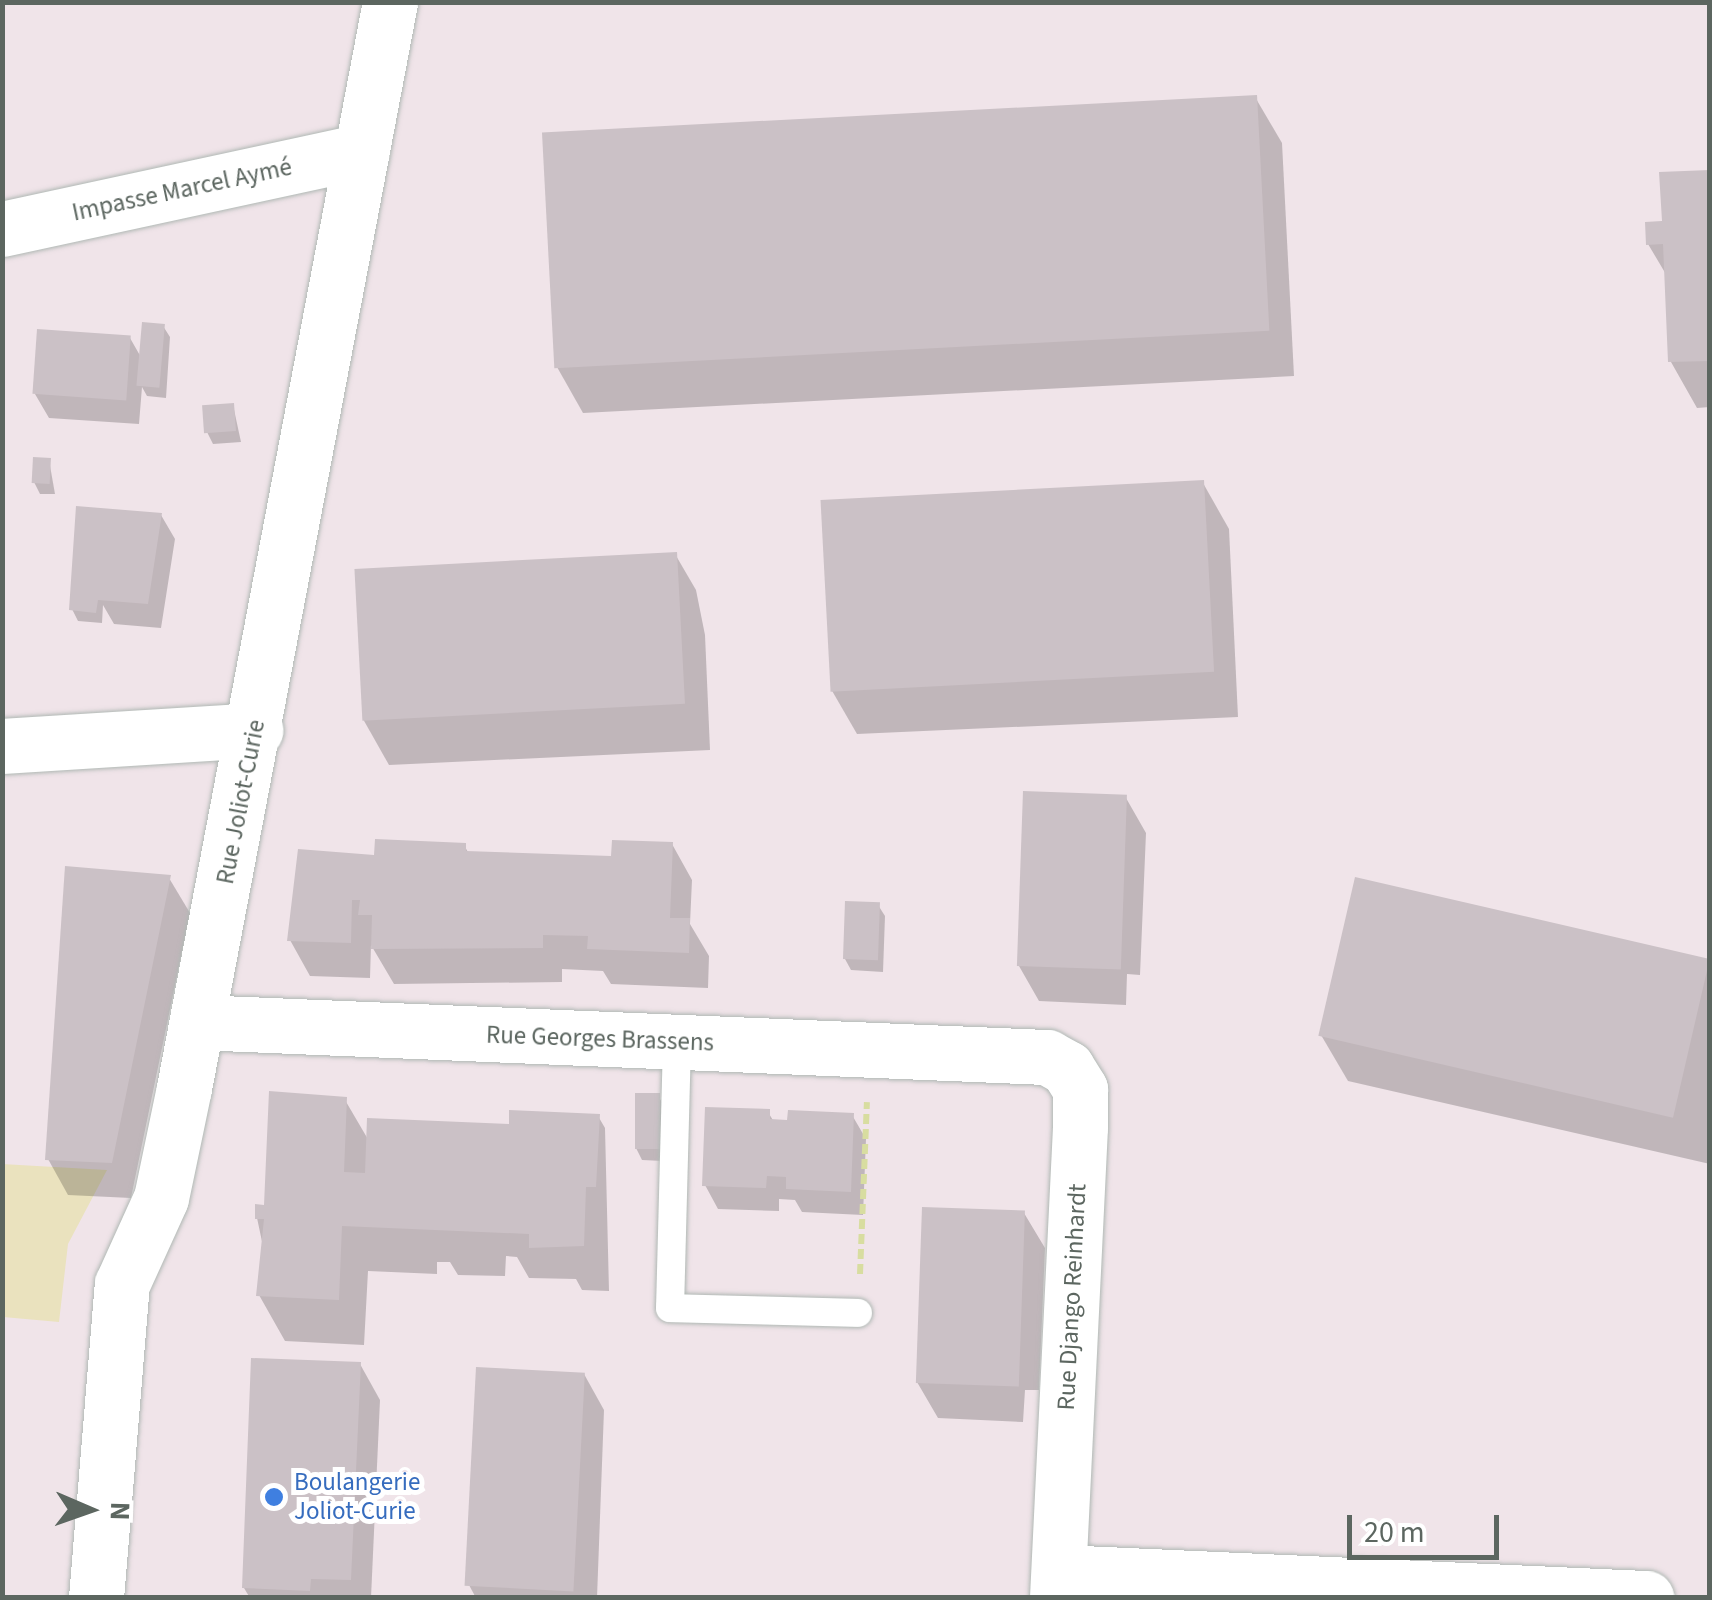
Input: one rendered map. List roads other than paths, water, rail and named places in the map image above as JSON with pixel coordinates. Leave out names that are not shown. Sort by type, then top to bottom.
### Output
[{"type":"street","name":"Rue Joliot-Curie","points":[[96,1598],[122,1284],[160,1198],[197,1022],[390,2]]},
{"type":"street","name":"Impasse Marcel Aymé","points":[[2,229],[362,151]]},
{"type":"street","points":[[2,746],[255,730]]},
{"type":"street","name":"Rue Georges Brassens","points":[[197,1022],[1003,1056]]},
{"type":"street","name":"Rue Django Reinhardt","points":[[1003,1056],[1047,1056],[1067,1068],[1080,1088],[1058,1584]]},
{"type":"street","points":[[1058,1584],[1646,1598]]},
{"type":"lane","points":[[677,1042],[670,1308],[858,1314]]},
{"type":"place","name":"Boulangerie Joliot-Curie","points":[[274,1497]]}]
